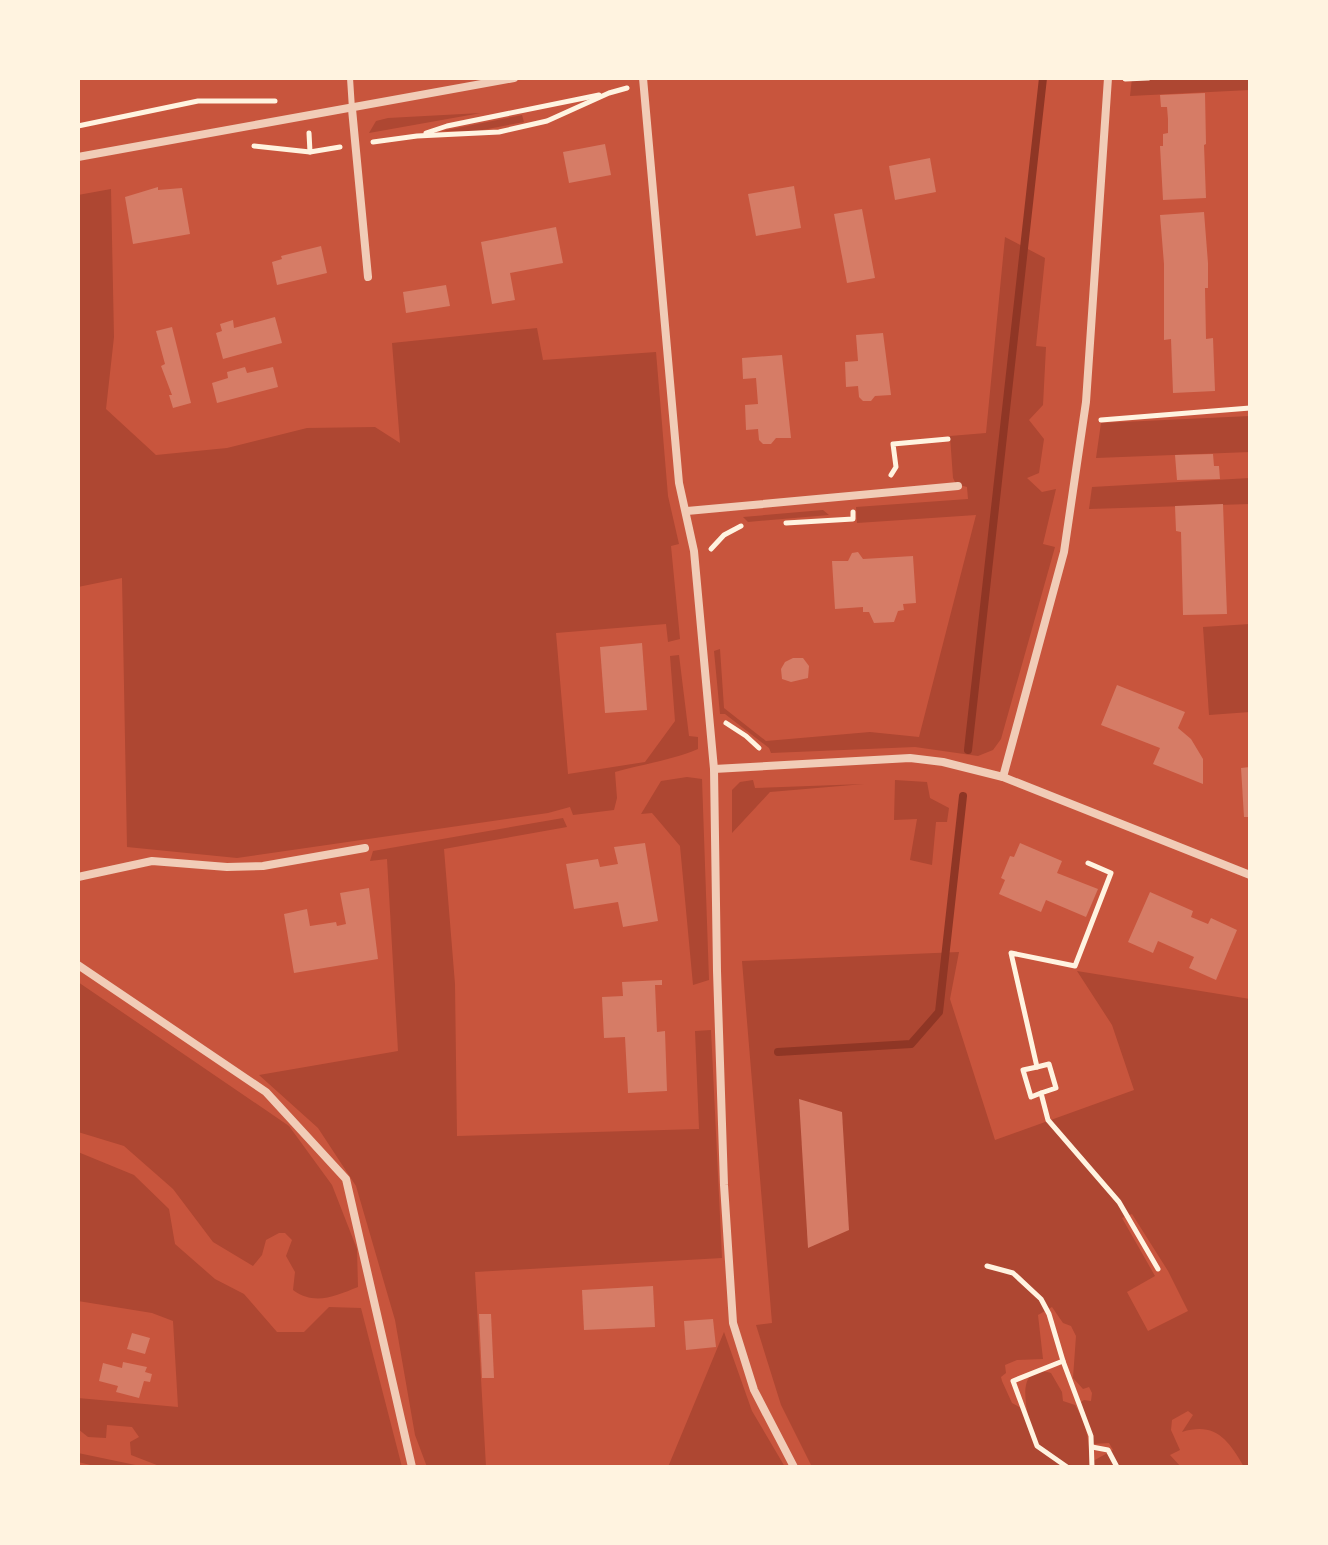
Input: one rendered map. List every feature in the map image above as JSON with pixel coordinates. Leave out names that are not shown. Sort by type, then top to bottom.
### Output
[{"type":"street","points":[[78,157],[514,78]]},
{"type":"street","points":[[643,78],[679,483],[694,551],[714,769],[724,1170],[733,1323],[754,1390],[794,1467]]},
{"type":"street","points":[[1003,777],[1064,552],[1086,402],[1108,78]]},
{"type":"street","points":[[352,109],[368,277]]},
{"type":"street","points":[[687,511],[958,486]]},
{"type":"street","points":[[714,769],[910,758],[943,762],[1003,777],[1250,875]]},
{"type":"street","points":[[78,877],[152,861],[244,867],[365,848]]},
{"type":"street","points":[[78,965],[266,1092],[346,1179],[412,1467]]},
{"type":"lane","points":[[350,78],[352,109]]},
{"type":"path","points":[[1122,79],[1148,78]]},
{"type":"path","points":[[417,136],[447,126],[609,93]]},
{"type":"path","points":[[78,126],[198,101],[289,100]]},
{"type":"path","points":[[1096,420],[1250,408]]},
{"type":"path","points":[[884,477],[892,474],[896,467],[893,444],[948,439]]},
{"type":"path","points":[[778,523],[853,519],[851,495]]},
{"type":"path","points":[[733,507],[735,528]]},
{"type":"path","points":[[694,551],[711,549],[735,528],[748,525]]},
{"type":"path","points":[[710,722],[723,721],[746,736],[761,751],[763,766]]},
{"type":"path","points":[[1037,1067],[1011,953],[1075,966],[1111,873],[1088,863]]},
{"type":"path","points":[[1049,1064],[1056,1088],[1041,1093],[1031,1097],[1023,1070],[1049,1064]]},
{"type":"path","points":[[1041,1093],[1048,1120],[1119,1202],[1158,1269]]},
{"type":"path","points":[[987,1266],[1013,1273],[1041,1299],[1049,1314],[1087,1424],[1092,1467]]},
{"type":"path","points":[[1063,1361],[1013,1381],[1037,1446],[1067,1467]]},
{"type":"path","points":[[1092,1447],[1108,1450],[1117,1467]]},
{"type":"shaded area","points":[[1132,78],[1250,78],[1250,90],[1130,96]]},
{"type":"shaded area","points":[[481,113],[369,133],[376,121],[388,118]]},
{"type":"shaded area","points":[[522,115],[524,122],[477,131],[442,131]]},
{"type":"shaded area","points":[[111,189],[114,337],[106,409],[156,455],[227,448],[307,428],[375,427],[400,443],[392,343],[537,328],[543,360],[656,352],[668,496],[679,544],[671,546],[680,639],[668,642],[666,624],[556,633],[568,774],[645,762],[675,721],[670,656],[679,655],[689,736],[698,737],[698,749],[615,772],[617,798],[614,810],[573,815],[570,807],[548,813],[237,858],[127,847],[122,578],[78,587],[78,195]]},
{"type":"shaded area","points":[[1005,237],[1045,258],[1036,346],[1046,347],[1043,405],[1029,420],[1044,439],[1039,473],[1027,478],[1042,492],[1056,489],[1043,544],[1055,547],[1001,739],[993,750],[978,756],[915,747],[771,753],[769,748],[725,714],[720,714],[714,651],[720,649],[724,708],[766,741],[870,732],[919,737],[976,515],[857,523],[856,507],[968,499],[967,487],[956,484],[953,478],[950,436],[986,433]]},
{"type":"shaded area","points":[[1250,416],[1250,452],[1096,458],[1101,423]]},
{"type":"shaded area","points":[[1250,478],[1250,504],[1089,509],[1092,487]]},
{"type":"shaded area","points":[[823,510],[829,515],[748,522],[743,517]]},
{"type":"shaded area","points":[[1250,624],[1250,712],[1209,715],[1203,627]]},
{"type":"shaded area","points":[[687,777],[702,779],[709,980],[693,985],[680,846],[652,813],[641,814],[661,781]]},
{"type":"shaded area","points":[[753,780],[755,788],[864,784],[770,792],[732,833],[732,790],[740,782]]},
{"type":"shaded area","points":[[895,780],[927,782],[930,798],[949,808],[947,822],[936,822],[932,865],[910,860],[917,819],[894,820]]},
{"type":"shaded area","points":[[563,818],[567,827],[444,849],[455,984],[457,1136],[699,1129],[695,1031],[711,1030],[722,1258],[475,1272],[486,1467],[427,1467],[415,1435],[395,1320],[356,1186],[318,1128],[259,1075],[398,1051],[387,859],[370,861],[373,851]]},
{"type":"shaded area","points":[[959,952],[950,999],[995,1140],[1134,1090],[1112,1025],[1077,971],[1250,999],[1250,1467],[1244,1467],[1226,1441],[1212,1431],[1193,1429],[1182,1432],[1193,1415],[1188,1411],[1172,1420],[1171,1430],[1180,1450],[1170,1455],[1181,1467],[1095,1467],[1093,1461],[1113,1450],[1109,1443],[1093,1444],[1081,1402],[1091,1401],[1092,1393],[1089,1387],[1083,1389],[1073,1378],[1076,1336],[1071,1326],[1063,1323],[1052,1307],[1038,1315],[1043,1359],[1017,1360],[1005,1365],[1006,1373],[1001,1377],[1012,1403],[1021,1408],[1032,1432],[1026,1402],[1027,1382],[1031,1375],[1039,1372],[1051,1373],[1062,1392],[1063,1401],[1075,1405],[1083,1420],[1090,1467],[812,1467],[781,1405],[756,1325],[772,1323],[742,961]],"holes":[[[1132,1214],[1168,1271],[1188,1311],[1148,1331],[1127,1292],[1155,1276],[1122,1218]]]},
{"type":"shaded area","points":[[78,982],[289,1126],[332,1185],[357,1249],[358,1287],[325,1298],[301,1295],[293,1290],[295,1272],[286,1256],[292,1240],[285,1233],[266,1240],[262,1255],[253,1266],[213,1242],[173,1189],[124,1146],[78,1132]]},
{"type":"shaded area","points":[[78,1152],[134,1175],[169,1209],[175,1244],[215,1279],[244,1294],[277,1332],[304,1332],[329,1307],[361,1308],[402,1467],[162,1467],[131,1455],[130,1442],[139,1437],[132,1427],[107,1425],[106,1438],[88,1437],[78,1429],[78,1398],[178,1407],[173,1321],[152,1313],[78,1301]]},
{"type":"shaded area","points":[[724,1332],[752,1411],[785,1467],[668,1467]]},
{"type":"shaded area","points":[[78,1453],[145,1467],[99,1467],[78,1462]]},
{"type":"building","points":[[1205,93],[1206,198],[1163,200],[1160,146],[1163,146],[1163,134],[1168,133],[1168,119],[1167,107],[1161,107],[1160,95]]},
{"type":"building","points":[[605,144],[611,175],[569,183],[563,152]]},
{"type":"building","points":[[930,158],[936,192],[895,200],[889,166]]},
{"type":"building","points":[[794,186],[801,228],[756,236],[748,194]]},
{"type":"building","points":[[158,187],[158,190],[182,188],[190,234],[133,244],[125,197]]},
{"type":"building","points":[[862,209],[875,278],[847,283],[834,214]]},
{"type":"building","points":[[1204,212],[1208,263],[1206,339],[1213,338],[1215,391],[1173,393],[1171,339],[1164,340],[1164,264],[1160,215]]},
{"type":"building","points":[[556,227],[563,263],[510,273],[515,300],[492,304],[481,242]]},
{"type":"building","points":[[321,246],[327,273],[277,285],[272,262],[282,259],[281,256]]},
{"type":"building","points":[[446,285],[450,306],[406,313],[403,292]]},
{"type":"building","points":[[275,317],[282,343],[223,359],[216,333],[222,331],[220,324],[233,320],[234,328]]},
{"type":"building","points":[[172,327],[191,403],[173,408],[169,395],[172,395],[161,366],[165,364],[156,331]]},
{"type":"building","points":[[883,333],[891,395],[863,401],[859,397],[858,386],[846,387],[845,362],[858,361],[856,335]]},
{"type":"building","points":[[782,355],[791,438],[776,438],[771,444],[763,444],[759,440],[758,429],[746,430],[745,405],[758,404],[756,378],[743,379],[742,358]]},
{"type":"building","points":[[245,367],[247,373],[273,367],[278,387],[217,403],[212,383],[228,378],[227,372]]},
{"type":"building","points":[[1213,454],[1214,466],[1219,466],[1220,479],[1177,480],[1175,455]]},
{"type":"building","points":[[1223,504],[1227,614],[1183,615],[1181,532],[1176,531],[1175,506]]},
{"type":"building","points":[[858,552],[863,559],[913,556],[916,603],[903,604],[904,610],[898,611],[894,622],[874,623],[869,612],[863,612],[863,607],[835,609],[832,561],[848,561],[852,553]]},
{"type":"building","points":[[642,643],[647,710],[605,713],[600,647]]},
{"type":"building","points":[[803,658],[809,666],[808,678],[791,682],[782,679],[781,669],[785,662]]},
{"type":"building","points":[[1117,685],[1185,712],[1178,728],[1191,739],[1203,759],[1203,784],[1153,764],[1160,748],[1101,725]]},
{"type":"building","points":[[1250,767],[1250,817],[1244,817],[1241,768]]},
{"type":"building","points":[[645,843],[658,921],[623,927],[618,902],[574,909],[566,864],[598,859],[600,867],[618,864],[614,847]]},
{"type":"building","points":[[1020,843],[1062,861],[1057,873],[1098,889],[1086,917],[1046,900],[1041,912],[999,894],[1005,880],[1001,878],[1010,856],[1014,857]]},
{"type":"building","points":[[369,888],[378,959],[294,973],[284,914],[307,909],[310,926],[336,922],[337,926],[346,924],[340,893]]},
{"type":"building","points":[[1150,892],[1193,911],[1191,917],[1208,924],[1211,918],[1237,930],[1216,980],[1189,968],[1194,957],[1158,941],[1153,953],[1128,942]]},
{"type":"building","points":[[662,980],[662,985],[655,985],[657,1032],[665,1031],[667,1091],[628,1093],[625,1037],[604,1038],[602,997],[623,996],[622,982]]},
{"type":"building","points":[[799,1099],[842,1112],[849,1230],[808,1248]]},
{"type":"building","points":[[653,1286],[655,1327],[584,1330],[582,1290]]},
{"type":"building","points":[[479,1314],[491,1314],[494,1378],[482,1378]]},
{"type":"building","points":[[713,1319],[716,1347],[686,1350],[684,1321]]},
{"type":"building","points":[[132,1333],[150,1338],[145,1354],[127,1349]]},
{"type":"building","points":[[123,1362],[147,1367],[145,1372],[152,1374],[150,1382],[144,1381],[139,1398],[116,1392],[118,1386],[99,1381],[103,1363],[122,1368]]},
{"type":"waterway","points":[[968,750],[1043,78]]},
{"type":"waterway","points":[[778,1052],[911,1044],[939,1012],[963,796]]}]
